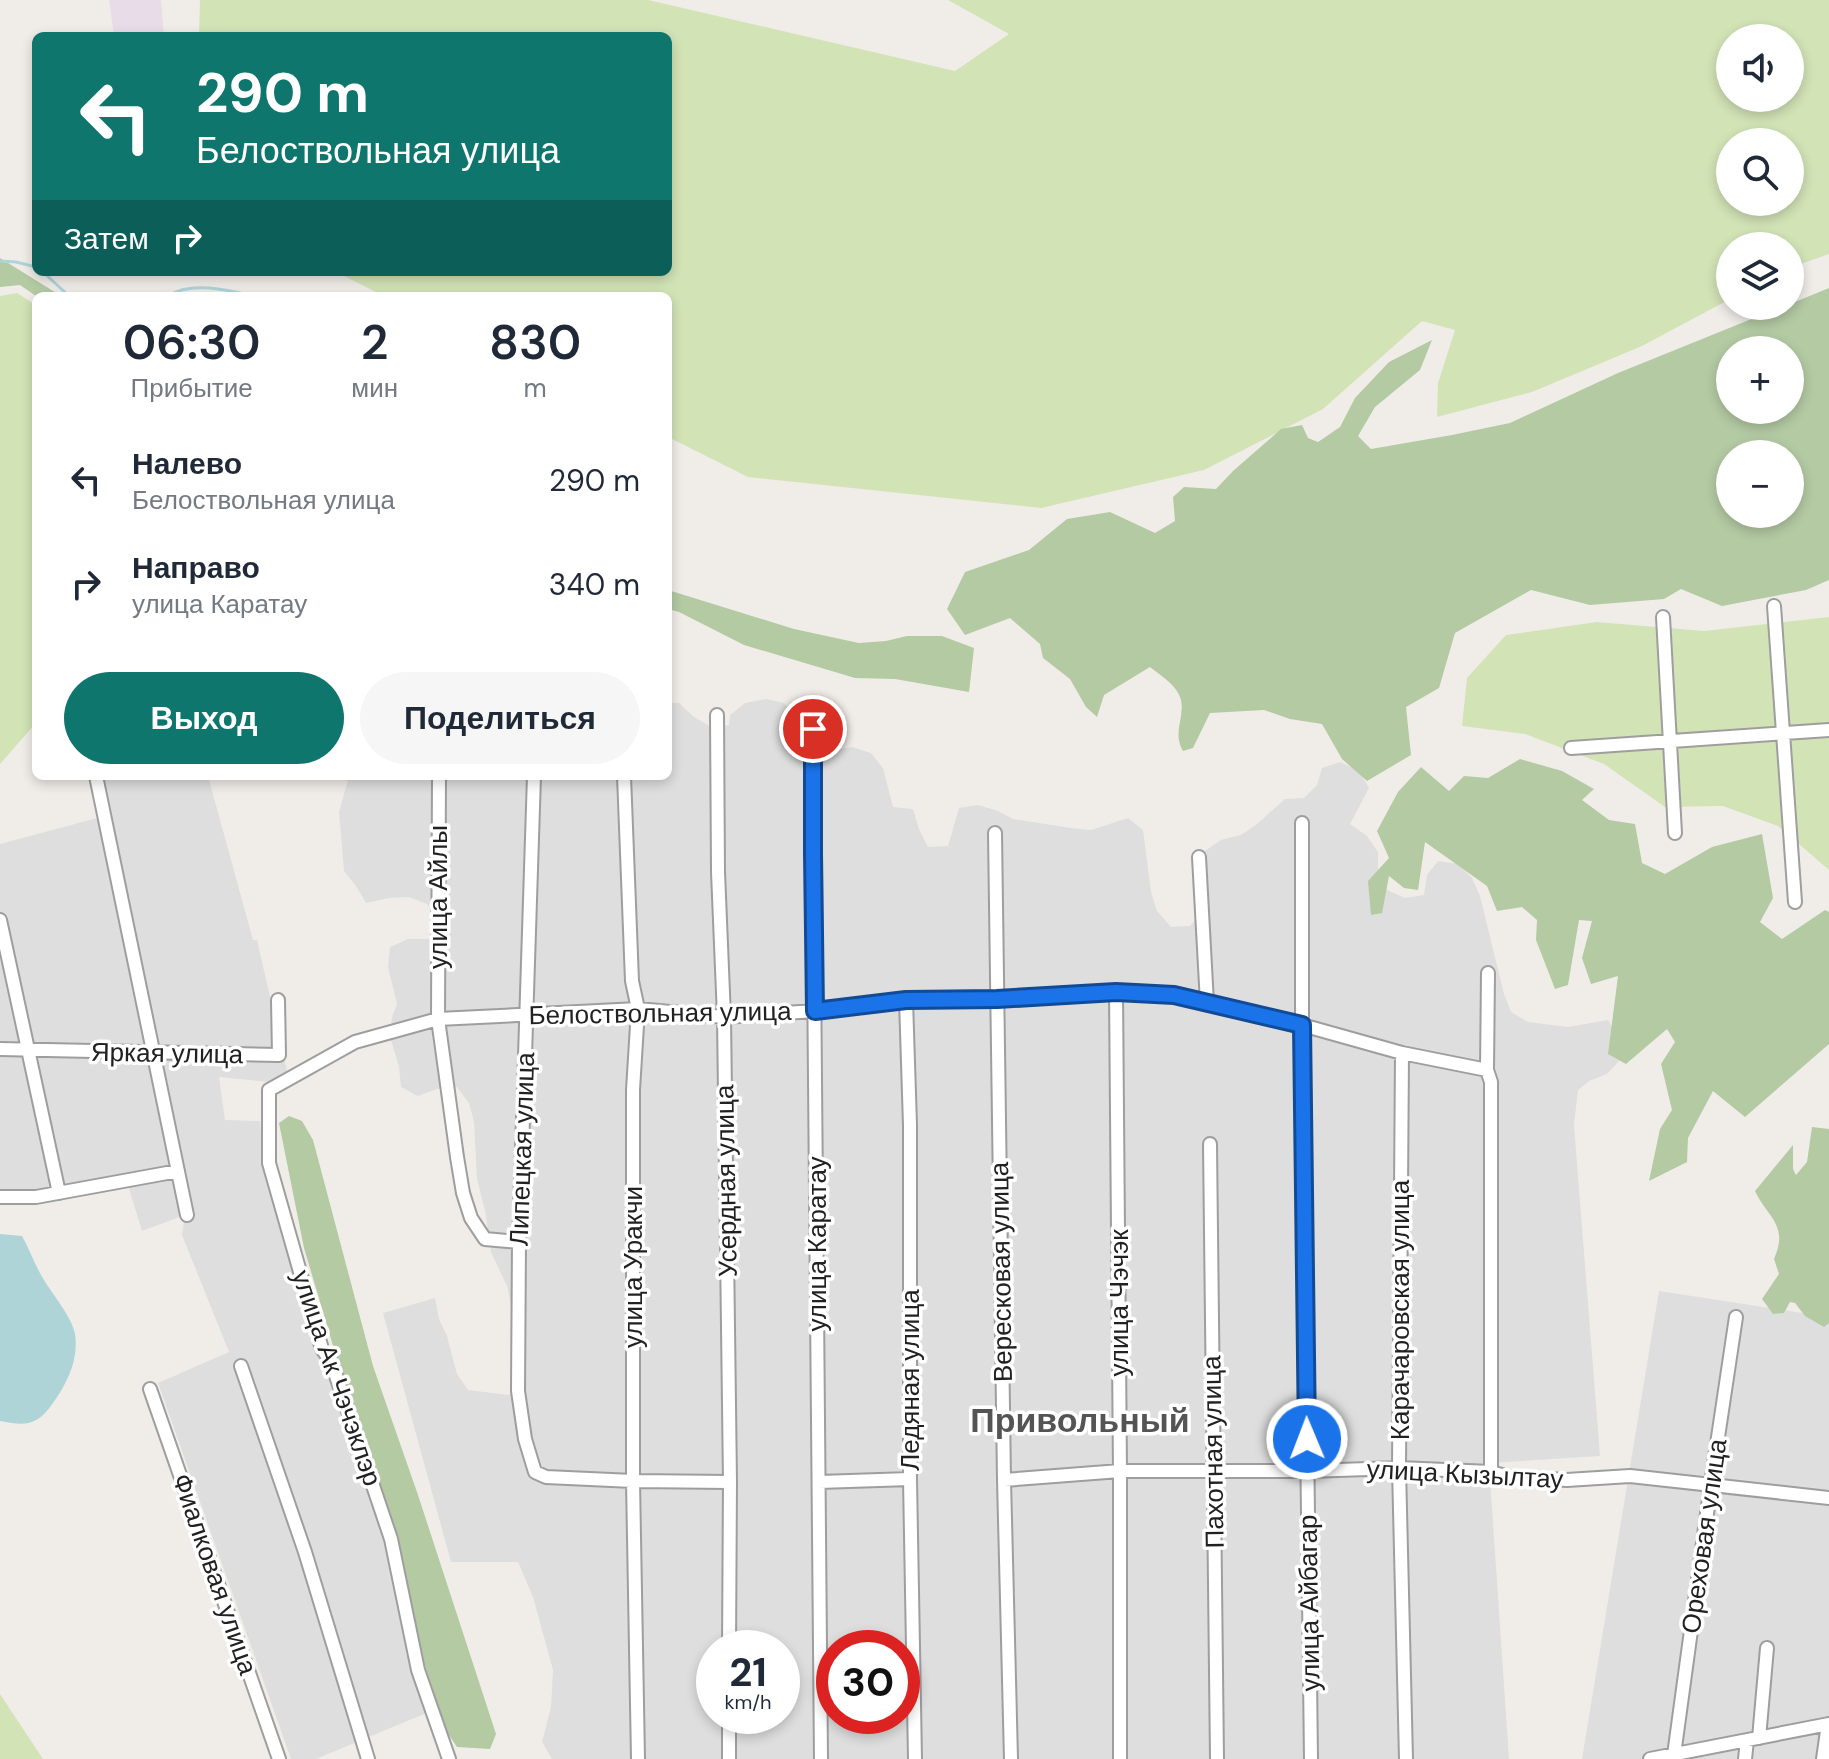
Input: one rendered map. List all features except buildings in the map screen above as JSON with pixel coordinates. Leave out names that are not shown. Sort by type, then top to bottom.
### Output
[{"type":"street","points":[[1774,606],[1795,902]]},
{"type":"street","points":[[1663,617],[1675,833]]},
{"type":"street","name":"Усердная улица","points":[[717,715],[718,872],[724,1017],[729,1630]]},
{"type":"street","name":"улица Каратау","points":[[813,729],[821,1759]]},
{"type":"street","points":[[1571,748],[1829,730]]},
{"type":"street","points":[[97,780],[187,1215]]},
{"type":"street","name":"улица Айлы","points":[[439,780],[438,1019],[463,1193],[471,1218],[485,1239],[519,1242]]},
{"type":"street","name":"Липецкая улица","points":[[534,780],[519,1242],[518,1391],[525,1439],[535,1472],[546,1477],[633,1481]]},
{"type":"street","name":"улица Уракчи","points":[[624,780],[632,981],[638,1009],[633,1090],[633,1481],[638,1759]]},
{"type":"street","name":"улица Айбагар","points":[[1302,823],[1311,1759]]},
{"type":"street","name":"Вересковая улица","points":[[995,833],[1011,1759]]},
{"type":"street","points":[[1199,857],[1207,1003]]},
{"type":"street","points":[[0,920],[59,1193]]},
{"type":"street","points":[[1488,973],[1491,1472]]},
{"type":"street","name":"Белоствольная улица","points":[[355,1042],[438,1019],[638,1009],[724,1017],[815,1011],[906,1000],[997,999],[1116,992],[1174,995],[1302,1025],[1402,1053],[1487,1070]]},
{"type":"street","name":"улица Чэчэк","points":[[1116,992],[1120,1759]]},
{"type":"street","name":"Яркая улица","points":[[0,1049],[279,1055],[278,1000]]},
{"type":"street","name":"Ледяная улица","points":[[906,1000],[910,1125],[910,1479],[915,1759]]},
{"type":"street","name":"улица Ак Чэчэклэр","points":[[355,1042],[269,1090],[269,1163],[322,1349],[331,1361],[391,1539],[418,1670],[449,1759]]},
{"type":"street","name":"Карачаровская улица","points":[[1402,1053],[1399,1468],[1406,1759]]},
{"type":"street","name":"Пахотная улица","points":[[1210,1144],[1217,1759]]},
{"type":"street","points":[[0,1197],[36,1197],[178,1171]]},
{"type":"street","name":"Ореховая улица","points":[[1662,1757],[1711,1484],[1736,1317]]},
{"type":"street","points":[[241,1366],[305,1552],[368,1759]]},
{"type":"street","name":"Фиалковая улица","points":[[150,1389],[279,1759]]},
{"type":"street","name":"улица Кызылтау","points":[[1004,1480],[1120,1471],[1399,1468],[1491,1472],[1509,1477],[1567,1480],[1630,1476],[1829,1498]]},
{"type":"street","points":[[819,1482],[910,1479]]},
{"type":"street","points":[[633,1481],[730,1482]]},
{"type":"street","points":[[1745,1759],[1753,1739],[1767,1648]]},
{"type":"street","points":[[1662,1757],[1828,1724],[1823,1759]]},
{"type":"street","points":[[729,1734],[729,1759]]},
{"type":"shaded area","points":[[109,0],[161,0],[164,32],[113,32]]},
{"type":"shaded area","points":[[766,699],[784,703],[797,717],[800,737],[814,750],[852,747],[871,753],[883,768],[893,807],[913,809],[928,847],[948,846],[959,808],[978,805],[1013,819],[1091,830],[1128,818],[1143,830],[1151,892],[1157,911],[1171,927],[1190,926],[1203,912],[1200,869],[1205,851],[1221,840],[1241,835],[1285,799],[1304,798],[1317,785],[1322,768],[1340,762],[1358,770],[1369,788],[1350,824],[1367,836],[1378,852],[1378,873],[1387,890],[1405,898],[1424,895],[1427,875],[1438,861],[1458,864],[1472,878],[1480,896],[1511,1012],[1528,1022],[1568,1027],[1608,1020],[1619,1038],[1621,1059],[1607,1074],[1589,1081],[1578,1090],[1574,1125],[1600,1456],[1489,1463],[1509,1759],[552,1759],[542,1742],[551,1707],[553,1670],[533,1597],[518,1562],[451,1562],[383,1313],[435,1298],[457,1374],[468,1390],[509,1395],[520,1379],[518,1341],[511,1304],[507,1286],[491,1252],[477,1179],[474,1122],[469,1103],[457,1087],[437,1089],[418,1096],[401,1087],[390,1037],[397,1004],[388,967],[390,947],[408,939],[429,939],[437,921],[427,904],[409,897],[366,903],[344,871],[339,812],[348,780],[672,780],[672,703],[679,703],[711,727],[729,725],[730,715],[745,703]]},
{"type":"shaded area","points":[[92,780],[209,780],[253,940],[257,940],[290,1084],[219,1077],[225,1120],[260,1121],[264,1173],[374,1502],[386,1518],[429,1712],[316,1759],[291,1759],[158,1383],[229,1352],[182,1235],[185,1215],[142,1231],[126,1179],[0,1198],[0,844],[101,817]]},
{"type":"shaded area","points":[[1659,1291],[1829,1317],[1829,1759],[1582,1759]]},
{"type":"green space","points":[[200,0],[648,0],[955,71],[1009,34],[948,0],[1829,0],[1829,254],[1804,263],[1804,232],[1716,232],[1716,306],[1642,346],[1532,392],[1437,417],[1438,383],[1455,330],[1422,321],[1323,409],[1204,470],[1041,508],[748,477],[672,439],[672,292],[376,292],[344,276],[672,276],[672,32],[199,32]]},
{"type":"green space","points":[[0,258],[55,292],[32,293],[20,285],[0,287]]},
{"type":"green space","points":[[1829,288],[1829,580],[1806,590],[1722,606],[1681,589],[1664,599],[1590,605],[1531,590],[1455,633],[1439,688],[1406,707],[1411,755],[1367,781],[1342,759],[1322,724],[1290,719],[1264,710],[1210,713],[1193,748],[1183,751],[1179,738],[1181,700],[1168,681],[1150,667],[1104,695],[1097,717],[1086,707],[1070,679],[1043,658],[1040,644],[1010,618],[965,635],[947,609],[965,572],[1029,550],[1067,519],[1110,512],[1155,533],[1175,521],[1173,497],[1184,487],[1216,489],[1281,429],[1302,425],[1308,438],[1318,442],[1340,427],[1355,398],[1389,362],[1432,340],[1420,370],[1375,407],[1358,436],[1371,449],[1510,423],[1618,373],[1749,320],[1804,320],[1804,298]]},
{"type":"green space","points":[[17,293],[32,302],[32,728],[0,764],[0,296]]},
{"type":"green space","points":[[672,591],[794,629],[859,643],[907,636],[942,636],[974,648],[969,692],[895,679],[855,678],[744,645],[672,610]]},
{"type":"green space","points":[[1829,617],[1829,870],[1778,826],[1723,806],[1665,807],[1604,764],[1525,734],[1462,726],[1467,678],[1506,635],[1597,622],[1704,631]]},
{"type":"green space","points":[[1520,759],[1562,771],[1594,789],[1582,800],[1609,820],[1635,824],[1642,863],[1665,874],[1712,847],[1762,834],[1773,898],[1760,922],[1782,939],[1825,910],[1829,912],[1829,1044],[1745,1117],[1713,1091],[1688,1138],[1687,1162],[1649,1181],[1660,1129],[1672,1110],[1661,1064],[1675,1042],[1667,1029],[1626,1064],[1608,1054],[1618,976],[1591,984],[1582,958],[1592,921],[1579,920],[1568,985],[1555,989],[1536,940],[1537,920],[1522,907],[1497,911],[1487,886],[1425,842],[1418,890],[1404,888],[1389,876],[1382,913],[1371,915],[1368,881],[1389,858],[1377,831],[1398,792],[1421,767],[1449,791],[1464,776],[1488,778]]},
{"type":"green space","points":[[289,1116],[302,1121],[313,1140],[373,1366],[496,1734],[490,1749],[457,1747],[447,1732],[410,1620],[390,1513],[353,1413],[304,1248],[279,1123]]},
{"type":"green space","points":[[1812,1127],[1829,1129],[1829,1323],[1824,1327],[1805,1316],[1795,1303],[1790,1302],[1784,1313],[1773,1314],[1762,1299],[1779,1274],[1774,1259],[1779,1238],[1775,1222],[1755,1191],[1793,1145],[1796,1175],[1807,1162]]},
{"type":"green space","points":[[0,1694],[43,1759],[0,1759]]},
{"type":"water","points":[[0,1234],[22,1236],[75,1334],[71,1371],[63,1387],[42,1416],[24,1424],[0,1421]]},
{"type":"waterway","points":[[0,261],[32,266]]},
{"type":"waterway","points":[[47,276],[65,292]]},
{"type":"waterway","points":[[175,292],[198,288],[235,292]]},
{"type":"district","name":"Привольный","points":[[1080,1420]]},
{"type":"route","points":[[813,729],[815,1011],[906,1000],[997,999],[1116,992],[1174,995],[1302,1025],[1307,1439]]}]
